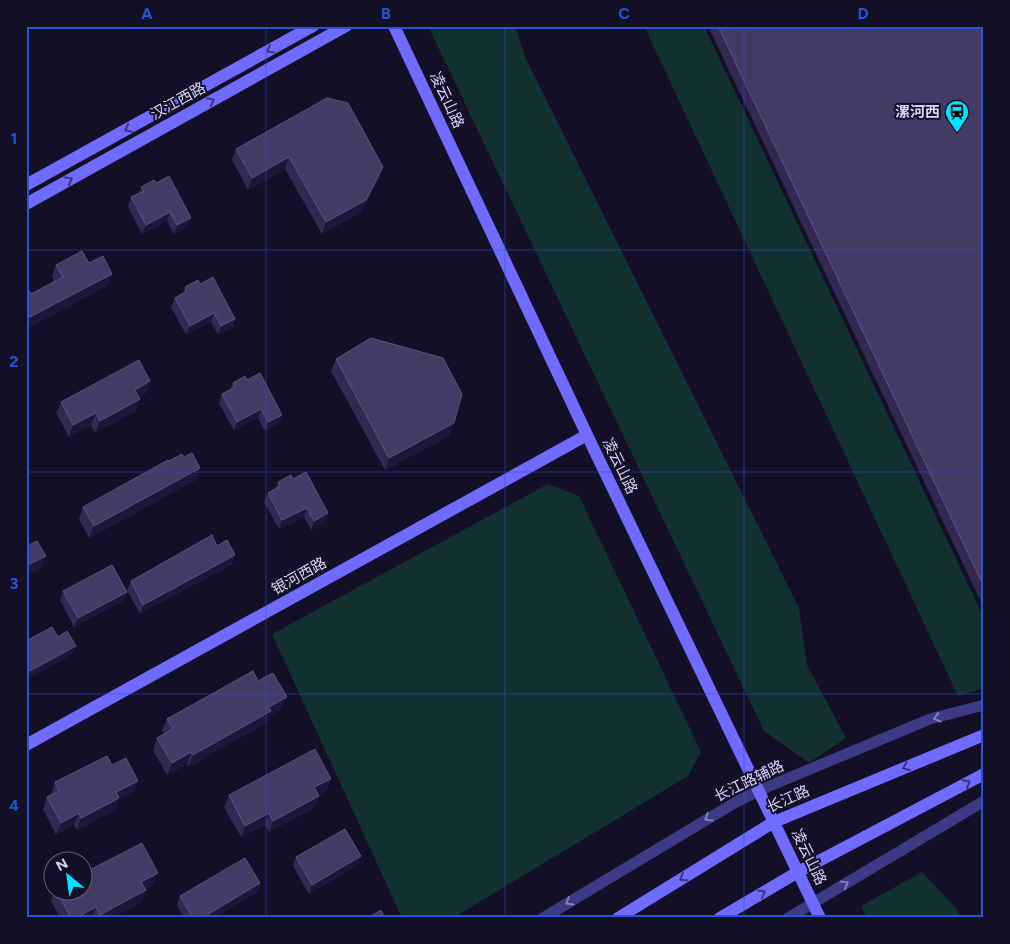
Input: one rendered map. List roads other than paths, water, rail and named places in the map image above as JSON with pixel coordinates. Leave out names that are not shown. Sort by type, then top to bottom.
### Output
[{"type":"street","name":"汉江西路","points":[[26,185],[313,26]]},
{"type":"street","name":"汉江西路","points":[[26,204],[346,26]]},
{"type":"street","name":"凌云山路","points":[[394,26],[587,435],[760,790],[820,918]]},
{"type":"street","name":"银河西路","points":[[26,745],[587,435]]},
{"type":"street","name":"长江路辅路","points":[[543,918],[736,802],[760,790],[930,719],[984,705]]},
{"type":"street","name":"长江路","points":[[618,918],[774,822],[984,735]]},
{"type":"street","points":[[720,918],[798,872],[984,774]]},
{"type":"street","points":[[788,918],[984,801]]},
{"type":"place","name":"漯河西","points":[[957,133]]}]
